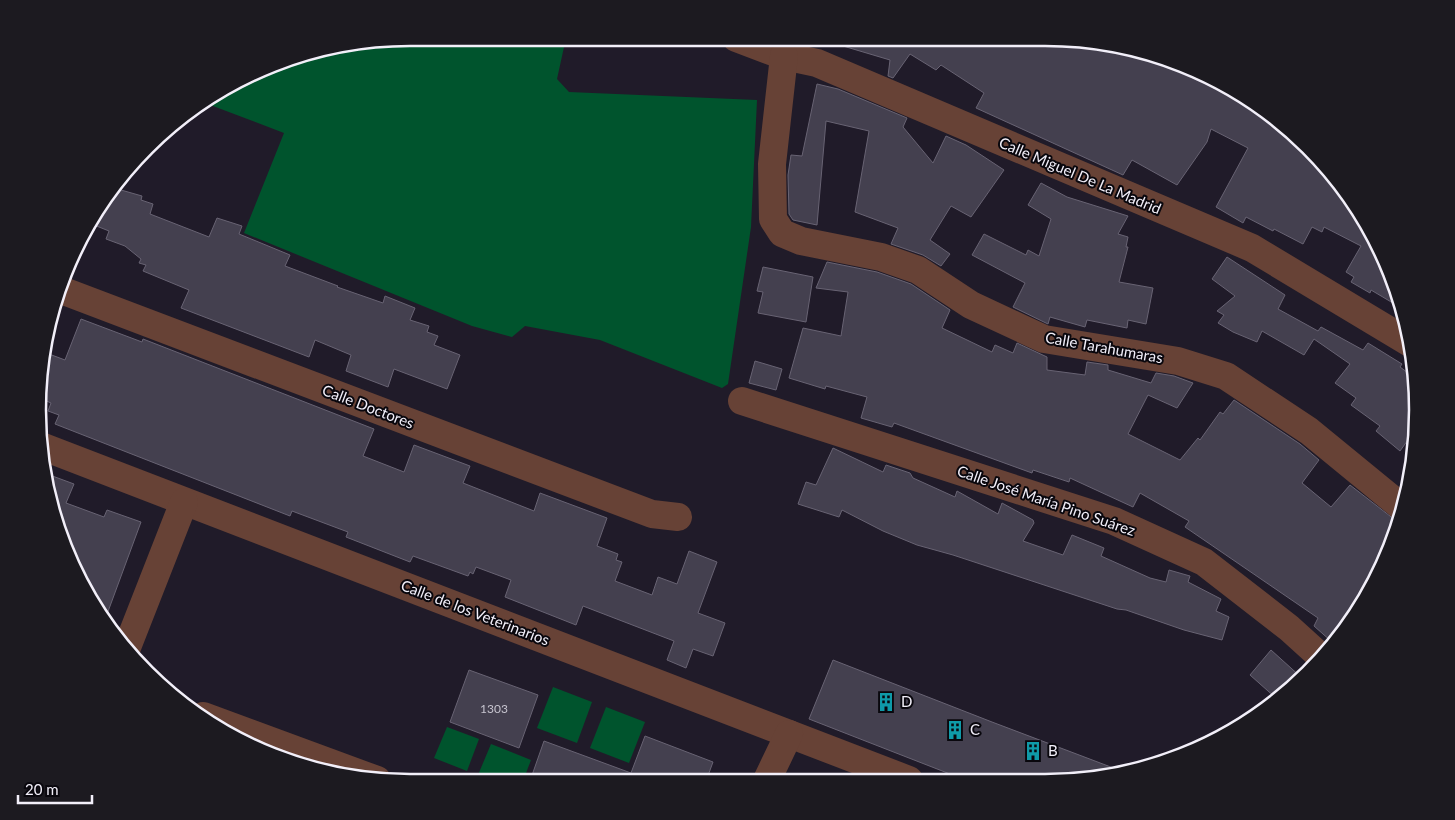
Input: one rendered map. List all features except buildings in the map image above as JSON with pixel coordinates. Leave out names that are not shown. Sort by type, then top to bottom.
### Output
[{"type":"street","name":"Calle Miguel De La Madrid","points":[[757,46],[784,56],[817,63],[1252,248],[1402,338]]},
{"type":"street","name":"Calle Tarahumaras","points":[[784,56],[772,164],[773,218],[782,233],[801,241],[882,257],[918,270],[971,305],[1044,338],[1178,361],[1226,376],[1309,431],[1396,503]]},
{"type":"street","name":"Calle Doctores","points":[[66,292],[652,514],[678,517]]},
{"type":"street","name":"Calle José María Pino Suárez","points":[[742,401],[1114,521],[1204,562],[1290,628],[1315,653]]},
{"type":"street","name":"Calle de los Veterinarios","points":[[48,449],[892,774]]},
{"type":"street","points":[[129,641],[184,502]]},
{"type":"street","points":[[229,726],[344,768]]},
{"type":"street","points":[[771,774],[789,734]]},
{"type":"green space","points":[[564,46],[557,79],[569,92],[757,100],[751,227],[728,384],[722,388],[600,340],[525,326],[512,337],[472,326],[244,233],[284,133],[212,106],[249,84],[293,66],[339,53],[386,47]]},
{"type":"green space","points":[[553,687],[592,702],[577,743],[537,728]]},
{"type":"green space","points":[[606,707],[645,722],[629,763],[590,748]]},
{"type":"green space","points":[[447,727],[479,739],[467,771],[434,758]]},
{"type":"green space","points":[[491,744],[531,760],[526,774],[478,774]]},
{"type":"place","name":"D","points":[[886,702]]},
{"type":"place","name":"C","points":[[955,730]]},
{"type":"place","name":"B","points":[[1033,751]]}]
